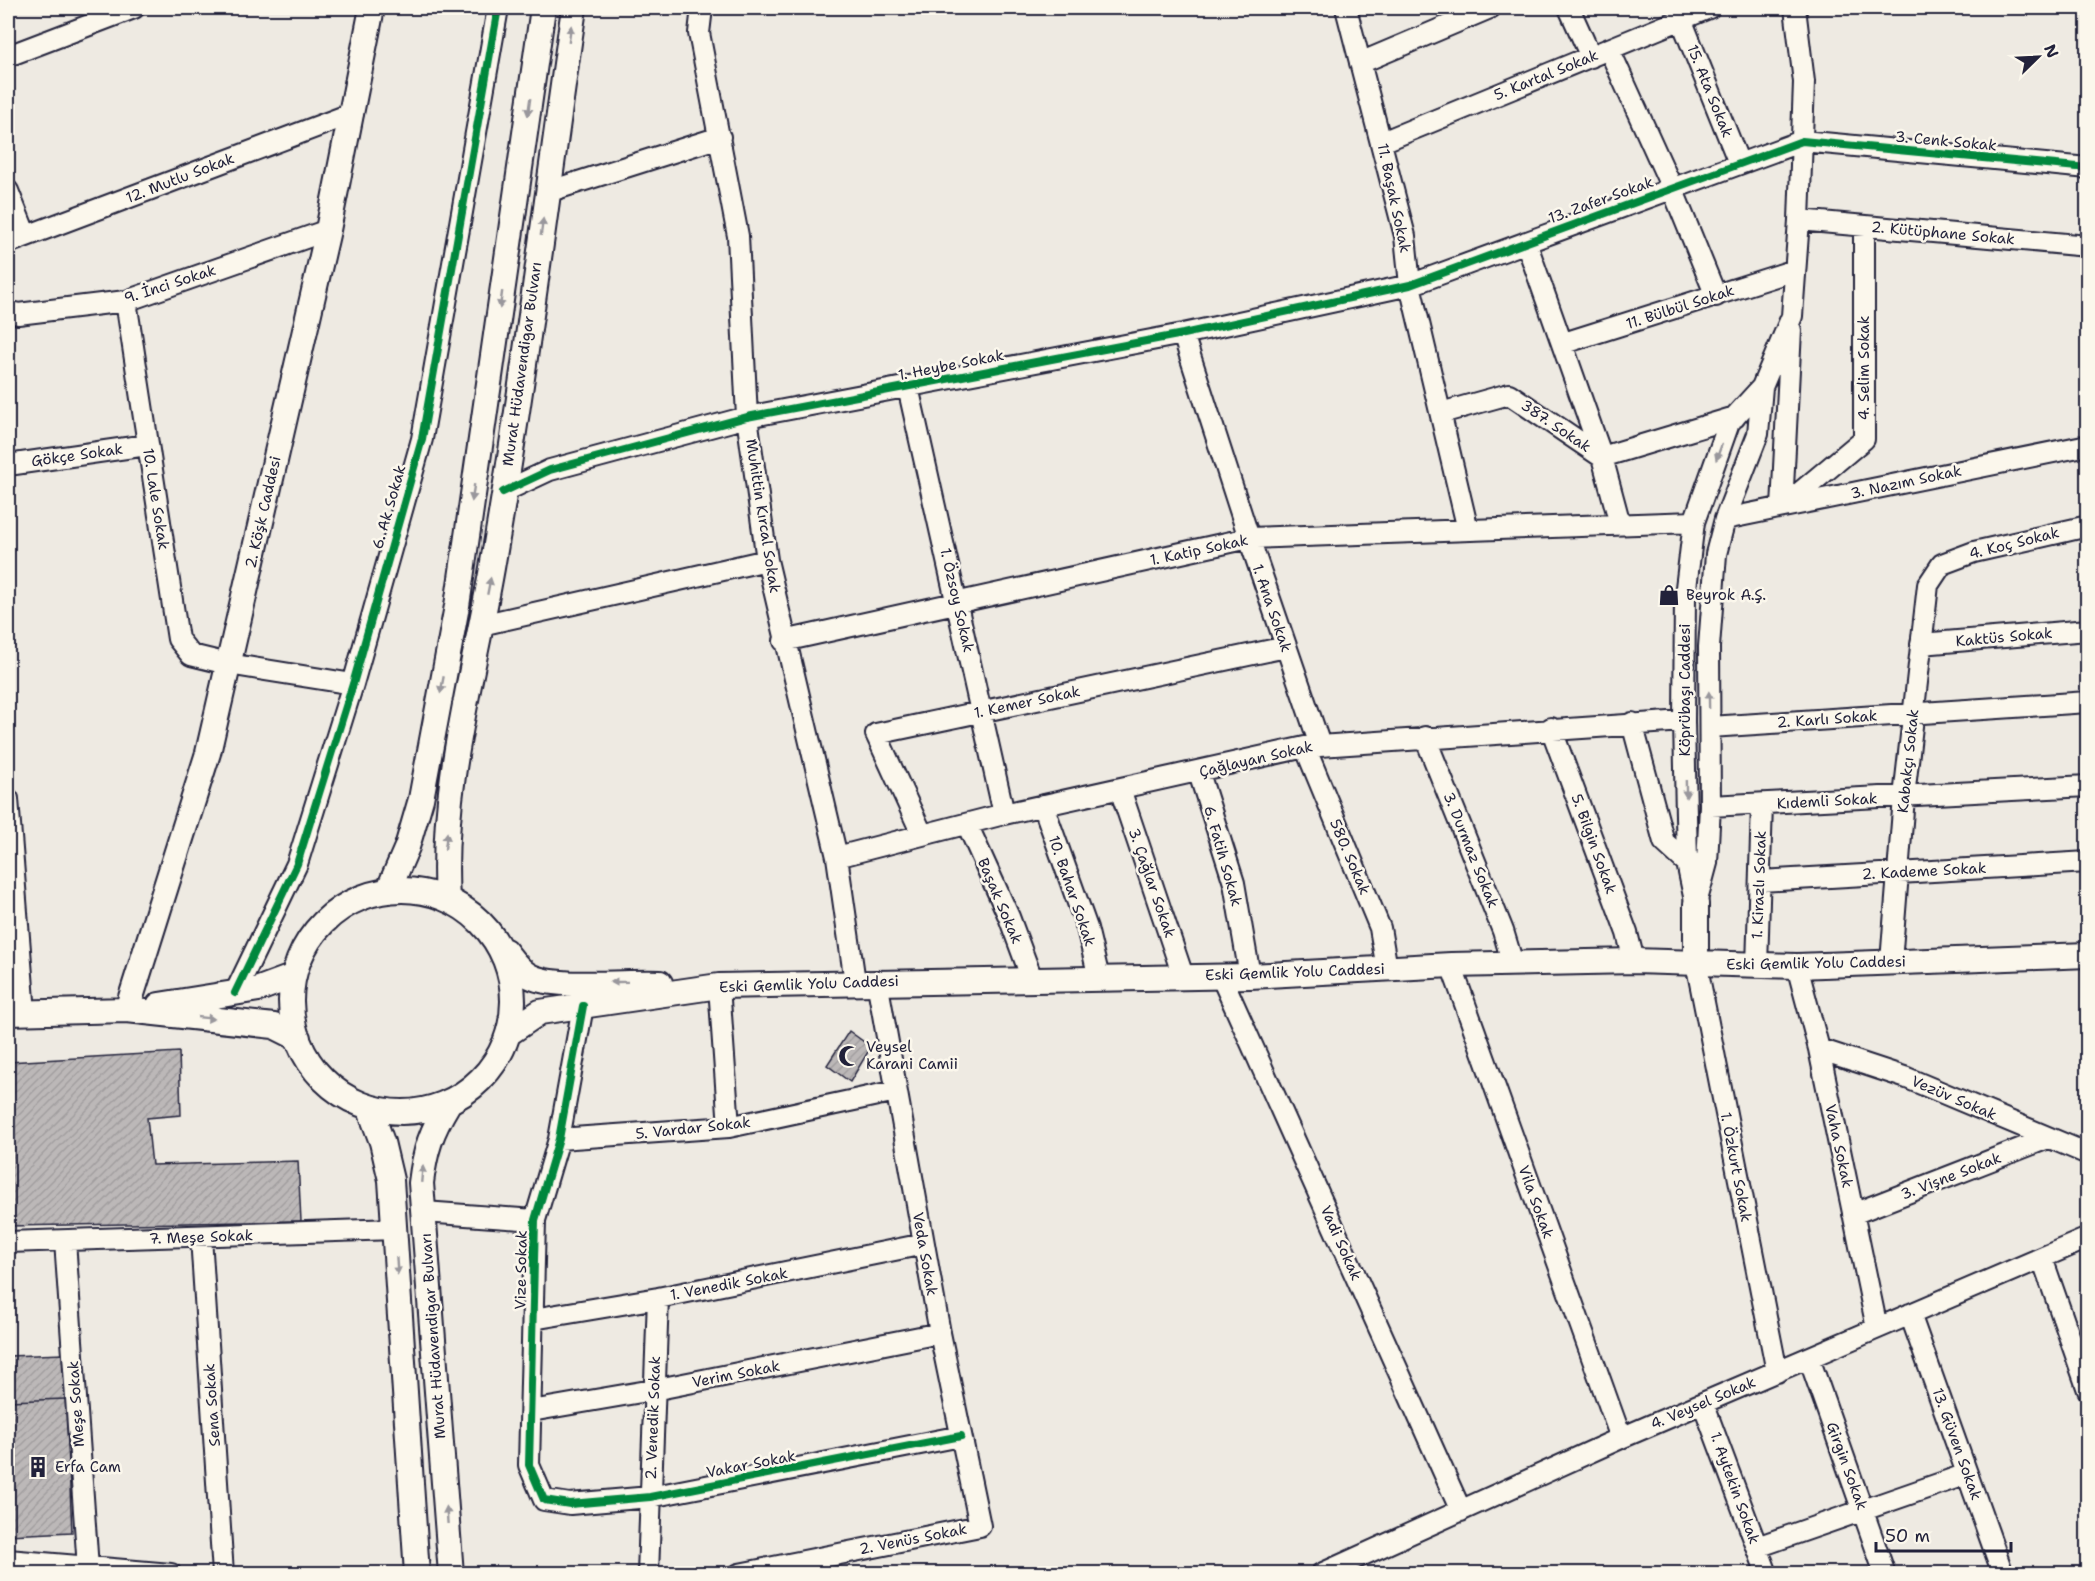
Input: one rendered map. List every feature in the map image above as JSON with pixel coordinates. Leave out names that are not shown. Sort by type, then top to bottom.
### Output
[{"type":"main road","name":"2. Köşk Caddesi","points":[[127,1010],[208,753],[328,230],[372,8]]},
{"type":"main road","name":"Murat Hüdavendigar Bulvarı","points":[[388,891],[407,847],[421,799],[457,606],[543,8]]},
{"type":"main road","name":"Murat Hüdavendigar Bulvarı","points":[[447,899],[444,856],[455,763],[503,492],[574,8]]},
{"type":"main road","points":[[495,940],[509,969],[514,1001],[509,1033],[496,1062],[475,1086],[448,1104],[417,1112],[386,1112],[352,1102],[324,1082],[304,1054],[292,1022],[291,987],[301,954],[320,925],[347,904],[379,892],[414,890],[447,899],[474,916],[495,940],[518,968],[530,977],[557,982],[719,986]]},
{"type":"main road","name":"Köprübaşı Caddesi","points":[[1696,904],[1696,962]]},
{"type":"main road","name":"Eski Gemlik Yolu Caddesi","points":[[509,1033],[540,1012],[719,986],[1250,976],[1451,965],[1634,961],[1797,966],[2088,955]]},
{"type":"main road","points":[[16,1013],[127,1010],[235,993],[272,985],[294,976]]},
{"type":"main road","points":[[127,1010],[274,1026],[298,1038]]},
{"type":"main road","name":"Murat Hüdavendigar Bulvarı","points":[[448,1104],[432,1130],[424,1155],[421,1183],[451,1574]]},
{"type":"main road","name":"Murat Hüdavendigar Bulvarı","points":[[369,1107],[382,1142],[391,1180],[417,1574]]},
{"type":"street","points":[[8,56],[130,8]]},
{"type":"street","name":"6. Ak Sokak","points":[[235,993],[297,864],[353,684],[422,439],[498,8]]},
{"type":"street","name":"Muhittin Kırcal Sokak","points":[[704,8],[699,33],[738,236],[747,417],[767,560],[784,641],[866,982]]},
{"type":"street","name":"11. Başak Sokak","points":[[1346,8],[1405,236],[1410,285],[1468,530]]},
{"type":"street","points":[[1360,63],[1490,8]]},
{"type":"street","points":[[1569,8],[1600,53],[1672,188],[1716,296]]},
{"type":"street","name":"5. Kartal Sokak","points":[[1382,142],[1709,8]]},
{"type":"street","name":"Köprübaşı Caddesi","points":[[1697,863],[1710,806],[1711,594],[1716,554],[1725,519],[1758,434],[1762,387],[1792,316],[1799,220],[1804,82],[1795,8]]},
{"type":"street","name":"15. Ata Sokak","points":[[1681,19],[1739,163]]},
{"type":"street","name":"12. Mutlu Sokak","points":[[17,240],[353,113]]},
{"type":"street","points":[[547,192],[720,137]]},
{"type":"street","name":"13. Zafer Sokak","points":[[1410,285],[1802,141]]},
{"type":"street","name":"3. Cenk Sokak","points":[[1802,141],[2088,168]]},
{"type":"street","points":[[8,191],[17,240]]},
{"type":"street","name":"2. Kütüphane Sokak","points":[[1799,220],[2088,246]]},
{"type":"street","name":"4. Selim Sokak","points":[[1782,507],[1864,439],[1864,226]]},
{"type":"street","name":"9. İnci Sokak","points":[[8,311],[18,314],[126,301],[328,230]]},
{"type":"street","points":[[1526,242],[1564,343],[1602,457]]},
{"type":"street","name":"11. Bülbül Sokak","points":[[1564,343],[1795,270]]},
{"type":"street","name":"1. Heybe Sokak","points":[[503,492],[550,470],[747,417],[1183,334],[1410,285]]},
{"type":"street","name":"10. Lale Sokak","points":[[126,301],[178,639],[191,655],[228,664],[353,684]]},
{"type":"street","points":[[1782,507],[1792,316]]},
{"type":"street","name":"1. Ana Sokak","points":[[1183,334],[1286,648],[1312,746]]},
{"type":"street","name":"1. Özsoy Sokak","points":[[908,387],[1004,814]]},
{"type":"street","name":"Köprübaşı Caddesi","points":[[1696,904],[1697,863],[1684,721],[1685,596],[1694,522],[1729,423],[1762,387]]},
{"type":"street","name":"387. Sokak","points":[[1441,413],[1509,394],[1602,457],[1620,524]]},
{"type":"street","name":"387. Sokak","points":[[1602,457],[1735,417]]},
{"type":"street","name":"Gökçe Sokak","points":[[8,465],[147,445]]},
{"type":"street","name":"3. Nazım Sokak","points":[[1725,519],[2088,445]]},
{"type":"street","name":"1. Katip Sokak","points":[[784,641],[1249,538],[1694,522]]},
{"type":"street","name":"4. Koç Sokak","points":[[1942,564],[1974,552],[2088,526]]},
{"type":"street","points":[[481,625],[767,560]]},
{"type":"street","name":"Kabakçı Sokak","points":[[1891,962],[1904,797],[1928,585],[1942,564]]},
{"type":"street","name":"Kaktüs Sokak","points":[[1921,644],[2088,630]]},
{"type":"street","name":"1. Kemer Sokak","points":[[922,834],[876,734],[1286,648]]},
{"type":"street","name":"2. Karlı Sokak","points":[[1710,727],[2088,702]]},
{"type":"street","name":"Çağlayan Sokak","points":[[837,857],[1004,814],[1312,746],[1551,728],[1684,721]]},
{"type":"street","points":[[1632,723],[1664,842],[1697,863]]},
{"type":"street","name":"5. Bilgin Sokak","points":[[1551,728],[1627,933],[1634,961]]},
{"type":"street","name":"3. Durmaz Sokak","points":[[1425,737],[1503,931],[1513,964]]},
{"type":"street","name":"580. Sokak","points":[[1312,746],[1380,928],[1387,969]]},
{"type":"street","name":"6. Fatih Sokak","points":[[1199,772],[1234,883],[1250,976]]},
{"type":"street","name":"Kıdemli Sokak","points":[[1710,806],[2088,786]]},
{"type":"street","name":"3. Çağlar Sokak","points":[[1120,789],[1183,976]]},
{"type":"street","points":[[8,799],[16,1013]]},
{"type":"street","name":"1. Kirazlı Sokak","points":[[1757,966],[1762,804]]},
{"type":"street","name":"10. Bahar Sokak","points":[[1043,805],[1087,928],[1099,978]]},
{"type":"street","name":"Başak Sokak","points":[[967,824],[1009,917],[1032,979]]},
{"type":"street","name":"2. Kademe Sokak","points":[[1760,881],[2088,862]]},
{"type":"street","name":"1. Özkurt Sokak","points":[[1696,962],[1777,1372]]},
{"type":"street","name":"Vila Sokak","points":[[1451,965],[1621,1438]]},
{"type":"street","name":"Vaha Sokak","points":[[1797,966],[1819,1049],[1877,1328]]},
{"type":"street","name":"Vadi Sokak","points":[[1221,976],[1461,1511]]},
{"type":"street","name":"Veda Sokak","points":[[866,982],[896,1091],[940,1333],[980,1526]]},
{"type":"street","points":[[719,986],[729,1127]]},
{"type":"street","name":"Vize Sokak","points":[[544,1500],[529,1465],[535,1220],[559,1140],[583,1006]]},
{"type":"street","name":"Vezüv Sokak","points":[[1819,1049],[1907,1078],[2088,1154]]},
{"type":"street","name":"5. Vardar Sokak","points":[[559,1140],[729,1127],[896,1091]]},
{"type":"street","name":"3. Vişne Sokak","points":[[1853,1214],[2048,1138]]},
{"type":"street","points":[[424,1212],[535,1220]]},
{"type":"street","name":"7. Meşe Sokak","points":[[8,1242],[201,1238],[395,1229]]},
{"type":"street","name":"Sena Sokak","points":[[201,1238],[223,1574]]},
{"type":"street","name":"4. Veysel Sokak","points":[[1321,1574],[1621,1438],[2088,1238]]},
{"type":"street","name":"Meşe Sokak","points":[[65,1241],[88,1568]]},
{"type":"street","name":"1. Venedik Sokak","points":[[533,1318],[658,1298],[924,1244]]},
{"type":"street","points":[[2042,1258],[2088,1390]]},
{"type":"street","name":"2. Venedik Sokak","points":[[648,1574],[658,1298]]},
{"type":"street","name":"13. Güven Sokak","points":[[1910,1314],[2003,1574]]},
{"type":"street","name":"Verim Sokak","points":[[531,1411],[653,1390],[940,1333]]},
{"type":"street","name":"Girgin Sokak","points":[[1809,1358],[1886,1574]]},
{"type":"street","name":"1. Aytekin Sokak","points":[[1703,1403],[1767,1574]]},
{"type":"street","name":"Vakar Sokak","points":[[544,1500],[570,1504],[650,1497],[961,1436]]},
{"type":"street","points":[[1757,1547],[1967,1474]]},
{"type":"street","name":"2. Venüs Sokak","points":[[740,1574],[980,1526]]},
{"type":"street","points":[[8,1560],[171,1574]]},
{"type":"building","name":"Veysel Karani Camii","points":[[849,1031],[871,1047],[850,1082],[827,1065]]},
{"type":"building","points":[[179,1052],[181,1115],[147,1118],[152,1165],[298,1161],[301,1221],[8,1226],[8,1062]]},
{"type":"building","points":[[64,1354],[66,1399],[8,1401],[8,1356]]},
{"type":"building","name":"Erfa Cam","points":[[66,1399],[72,1532],[8,1535],[8,1401]]},
{"type":"cycle path","points":[[235,993],[297,864],[353,684],[422,439],[498,8]]},
{"type":"cycle path","points":[[503,492],[550,470],[747,417],[1183,334],[1410,285],[1802,141],[2088,168]]},
{"type":"cycle path","points":[[583,1006],[559,1139],[535,1220],[529,1465],[544,1500],[570,1504],[650,1497],[961,1436]]},
{"type":"place","name":"Beyrok A.Ş.","points":[[1669,595]]},
{"type":"place","name":"Veysel Karani Camii","points":[[849,1056]]},
{"type":"place","name":"Erfa Cam","points":[[38,1467]]}]
